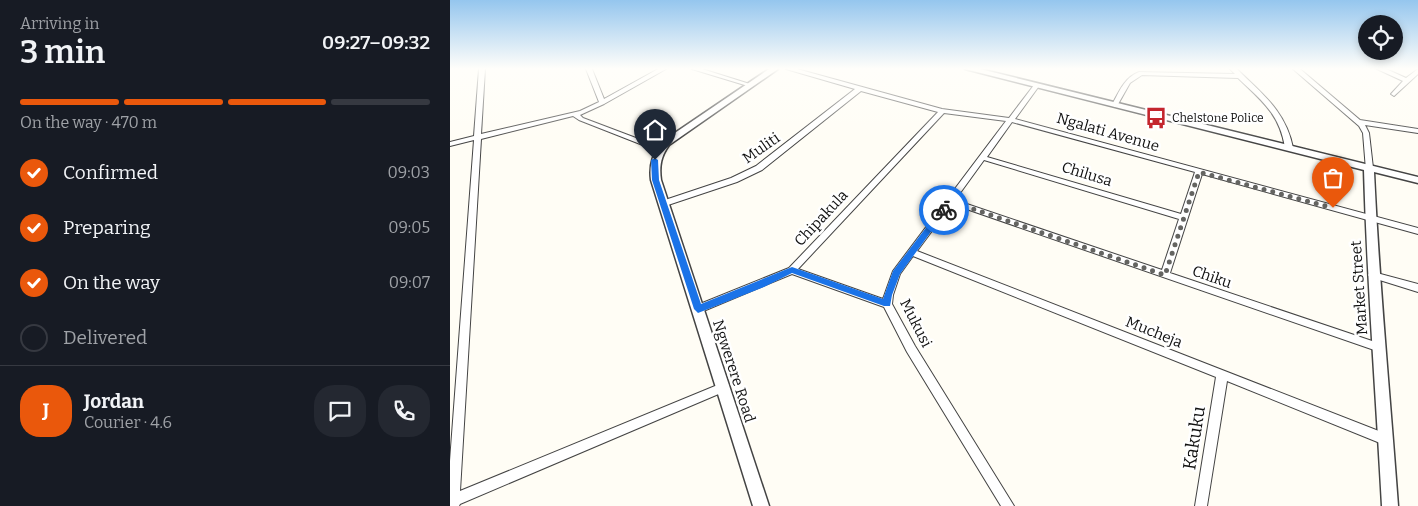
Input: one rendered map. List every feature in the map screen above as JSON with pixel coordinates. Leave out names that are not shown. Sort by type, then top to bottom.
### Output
[{"type":"street","points":[[480,93],[453,503],[724,387]]},
{"type":"street","points":[[598,93],[602,103]]},
{"type":"street","points":[[450,144],[575,114],[621,93]]},
{"type":"street","points":[[575,114],[581,119],[661,149],[666,143],[739,93]]},
{"type":"street","name":"Muliti","points":[[665,203],[734,180],[759,168],[854,93]]},
{"type":"street","name":"Ngalati Avenue","points":[[873,93],[942,111],[1012,120],[1418,231]]},
{"type":"street","name":"Mukusi","points":[[1008,506],[911,349],[887,304],[888,295],[896,273],[1031,93]]},
{"type":"street","points":[[1063,93],[1418,180]]},
{"type":"street","points":[[1115,105],[1121,93]]},
{"type":"street","points":[[1258,93],[1284,124],[1289,148]]},
{"type":"street","points":[[1324,93],[1359,122],[1418,131]]},
{"type":"street","name":"Chipakula","points":[[698,309],[792,270],[942,111]]},
{"type":"street","name":"Market Street","points":[[1359,122],[1366,133],[1369,168],[1373,274],[1380,348],[1390,506]]},
{"type":"street","name":"Ngwerere Road","points":[[661,149],[655,160],[656,180],[665,203],[761,506]]},
{"type":"street","name":"Chilusa","points":[[984,158],[1183,217]]},
{"type":"street","points":[[1165,275],[1199,172]]},
{"type":"street","name":"Chiku","points":[[950,201],[1380,348]]},
{"type":"street","name":"Mucheja","points":[[912,252],[1385,439]]},
{"type":"street","points":[[792,270],[887,304]]},
{"type":"street","points":[[1373,274],[1418,288]]},
{"type":"street","name":"Kakuku","points":[[1201,506],[1222,376]]},
{"type":"way so far","points":[[944,210],[950,201],[1165,275],[1199,172],[1333,208]]},
{"type":"place","name":"Chelstone Police","points":[[1156,118]]},
{"type":"route","points":[[655,160],[656,180],[698,309],[792,270],[887,304],[888,295],[896,273],[944,210]]}]
